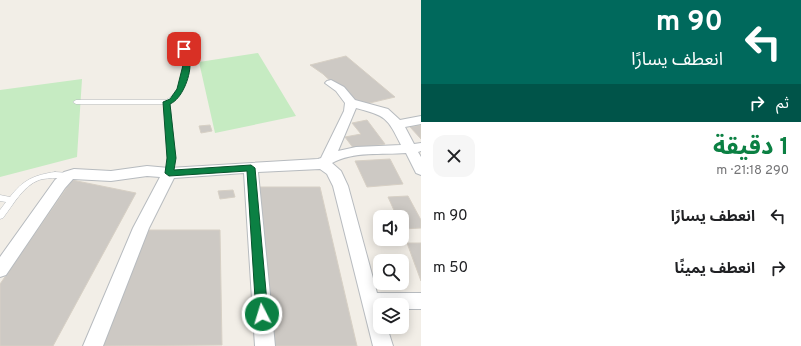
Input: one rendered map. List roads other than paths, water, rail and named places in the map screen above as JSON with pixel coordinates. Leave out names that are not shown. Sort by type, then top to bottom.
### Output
[{"type":"street","points":[[331,83],[340,89],[351,104],[384,112],[397,124],[417,151],[421,170]]},
{"type":"street","points":[[324,161],[350,110],[351,104]]},
{"type":"street","points":[[397,124],[421,120]]},
{"type":"street","points":[[0,270],[60,184],[69,175],[111,176],[147,171],[169,173],[251,168],[324,161],[353,153],[417,151]]},
{"type":"street","points":[[324,161],[332,168],[340,182],[383,346]]},
{"type":"street","points":[[251,168],[265,346]]},
{"type":"street","points":[[93,346],[141,228],[169,173]]},
{"type":"street","points":[[371,301],[421,301]]},
{"type":"lane","points":[[76,102],[166,102],[173,100],[180,90],[187,65],[184,49],[176,39],[170,36]]},
{"type":"lane","points":[[166,102],[172,158],[169,173]]},
{"type":"lane","points":[[0,216],[28,181],[49,174],[69,175]]},
{"type":"lane","points":[[0,198],[12,200]]}]
